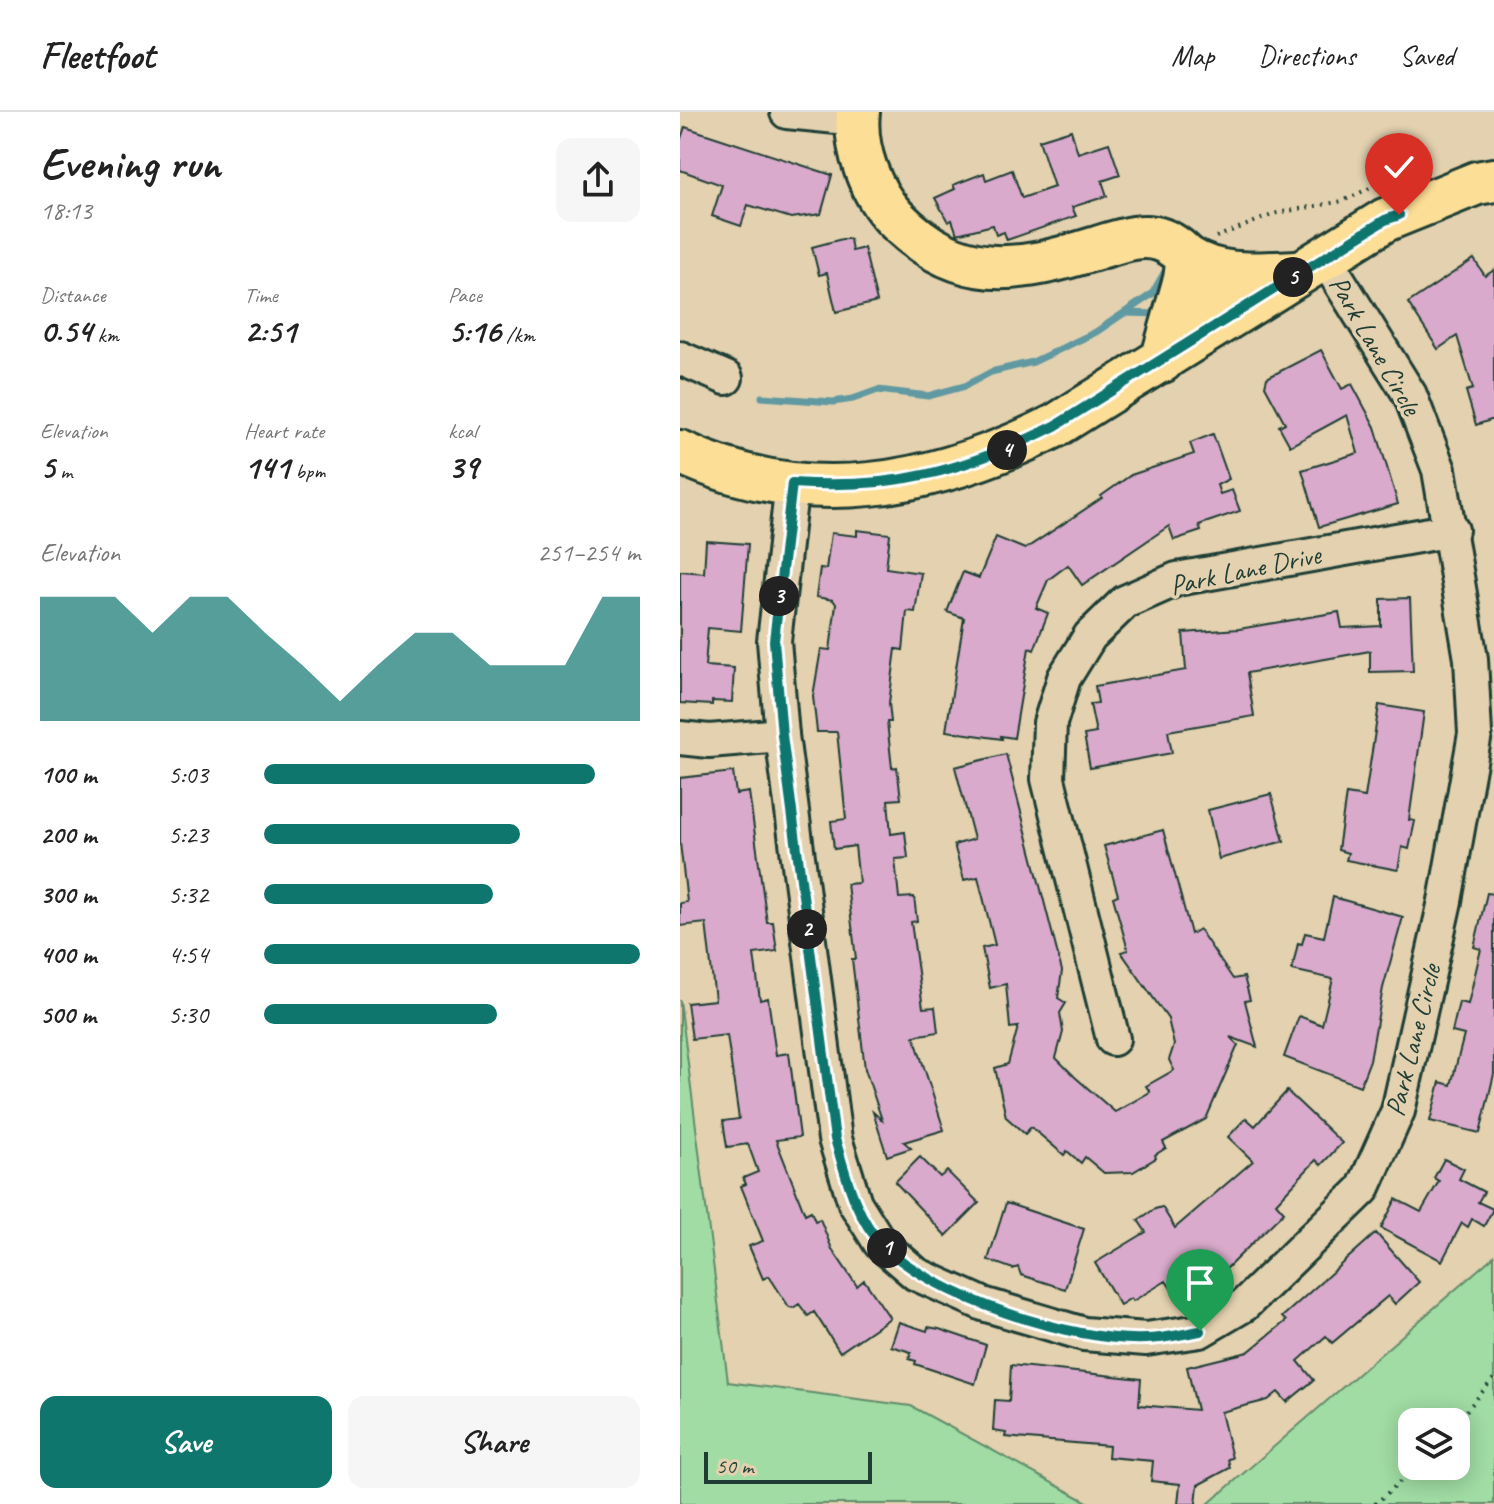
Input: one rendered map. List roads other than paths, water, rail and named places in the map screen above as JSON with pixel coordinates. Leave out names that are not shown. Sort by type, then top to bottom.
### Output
[{"type":"main road","points":[[857,115],[862,157],[880,203],[917,240],[955,260],[1003,270],[1048,263],[1136,237],[1161,240],[1202,266],[1221,272],[1313,265]]},
{"type":"main road","points":[[680,452],[705,464],[792,483],[837,486],[892,483],[948,471],[1002,453],[1055,426],[1162,361],[1385,220],[1477,183],[1494,180]]},
{"type":"main road","points":[[1186,255],[1224,320]]},
{"type":"main road","points":[[1162,361],[1185,279],[1186,255]]},
{"type":"street","points":[[787,112],[857,115]]},
{"type":"street","name":"Park Lane Circle","points":[[792,483],[774,641],[782,735],[835,1139],[855,1203],[880,1243],[916,1274],[983,1304],[1084,1334],[1146,1339],[1200,1331],[1244,1305],[1363,1189],[1398,1111],[1445,901],[1475,734],[1471,659],[1452,530],[1439,470],[1410,395],[1313,265]]},
{"type":"street","points":[[680,358],[726,378]]},
{"type":"street","name":"Park Lane Drive","points":[[1113,1039],[1048,779],[1050,723],[1064,678],[1090,636],[1125,602],[1177,579],[1452,530]]},
{"type":"street","points":[[680,738],[709,741],[782,735]]},
{"type":"waterway","points":[[762,397],[833,402],[878,390],[928,396],[965,386],[991,372],[1033,362],[1096,332],[1152,294],[1167,268]]},
{"type":"waterway","points":[[1125,313],[1161,314]]}]
